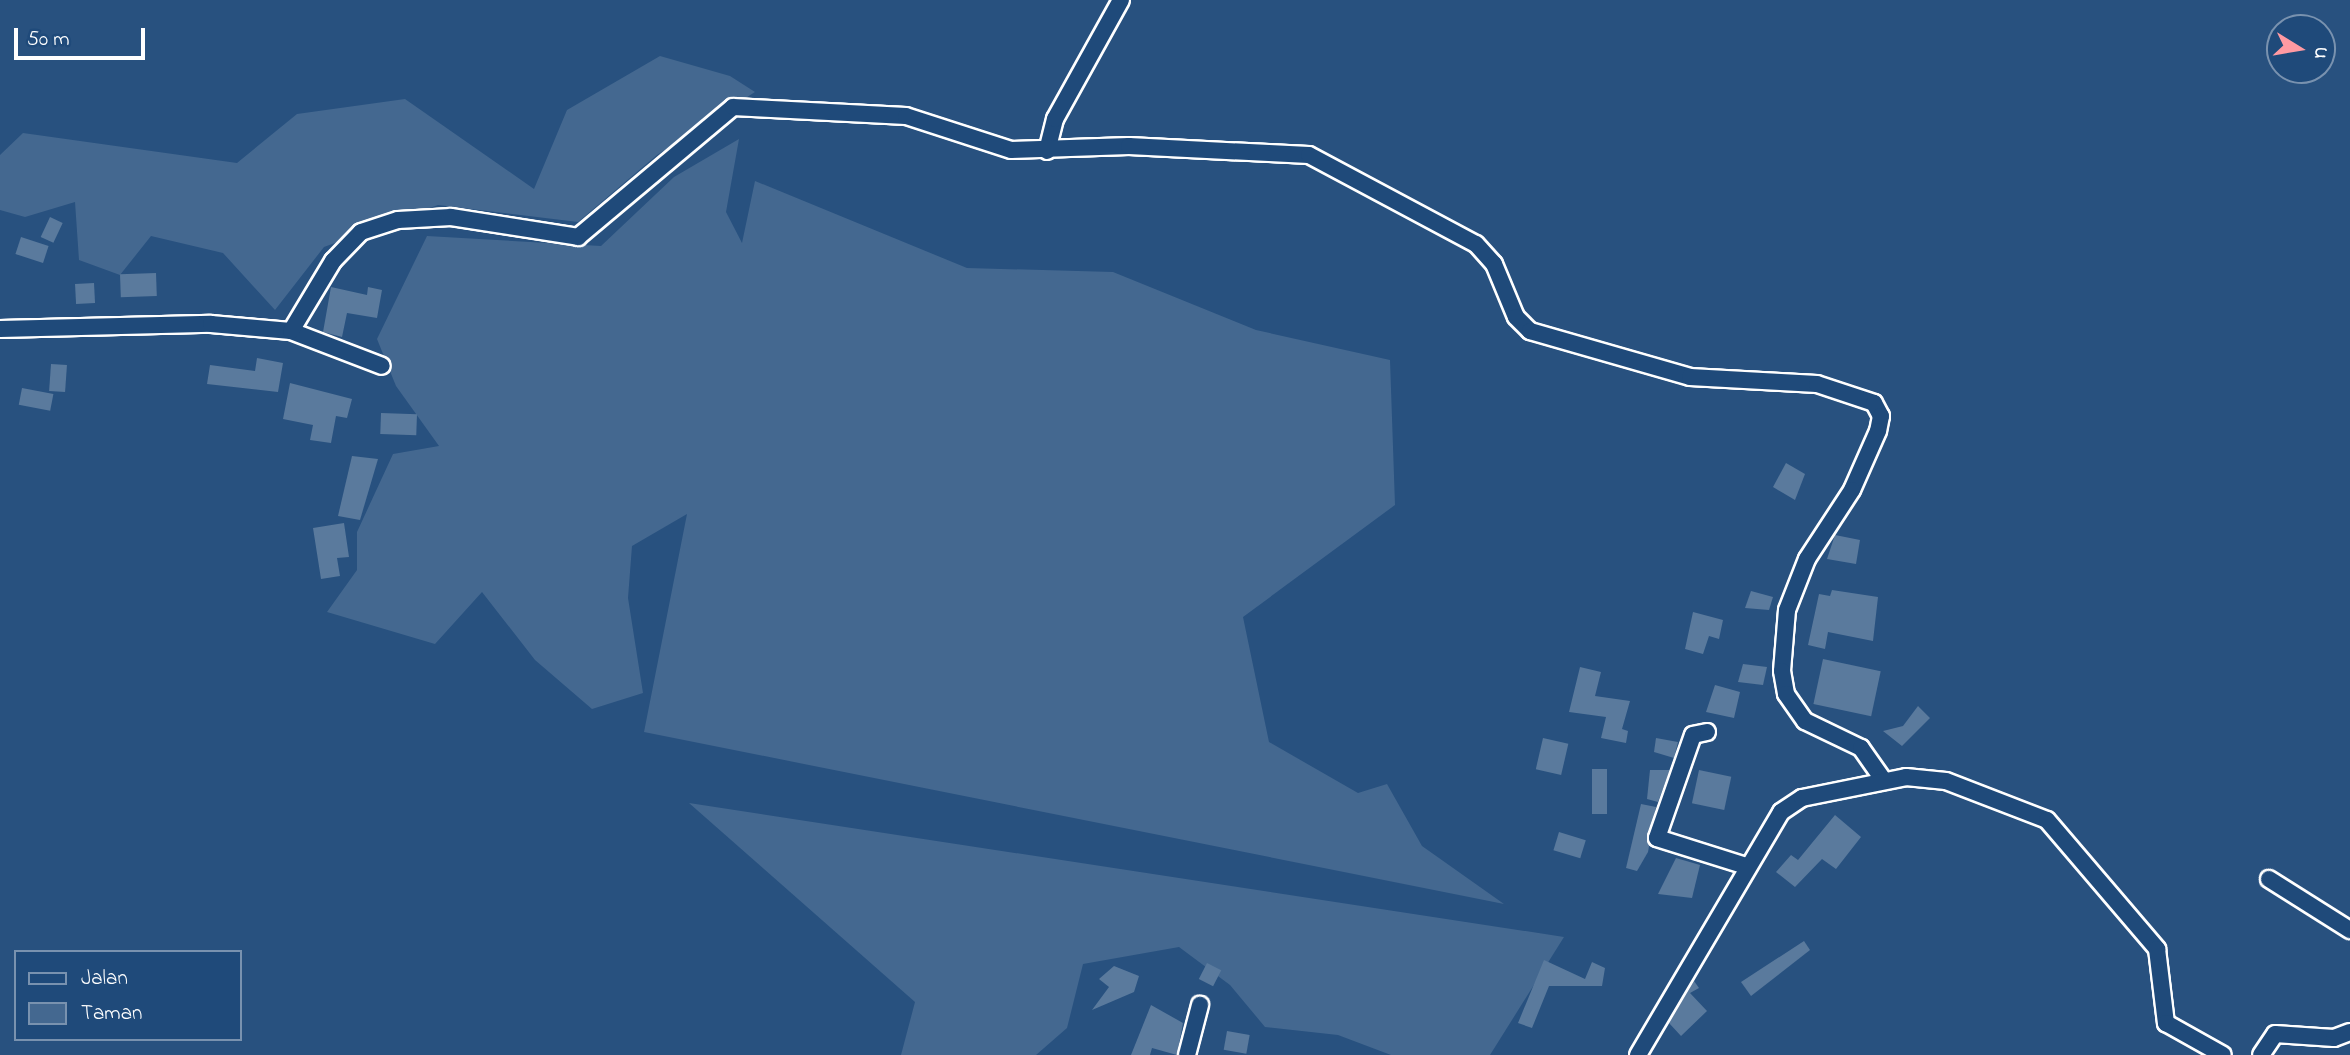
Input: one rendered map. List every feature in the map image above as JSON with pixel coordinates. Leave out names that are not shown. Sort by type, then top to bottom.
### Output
[{"type":"street","points":[[1047,151],[1055,119],[1121,0]]},
{"type":"street","points":[[291,331],[333,261],[370,228],[450,217],[578,237],[733,107],[906,116],[988,146],[1047,151],[1129,146],[1309,155],[1476,244],[1494,264],[1516,317],[1530,331],[1690,377],[1817,384],[1874,403],[1881,416],[1878,430],[1846,501],[1807,559],[1787,610],[1782,671],[1786,694],[1805,721],[1861,748],[1883,779]]},
{"type":"street","points":[[0,329],[211,324],[291,331],[382,366]]},
{"type":"street","points":[[1707,732],[1693,736],[1657,838],[1746,866]]},
{"type":"street","points":[[1638,1055],[1746,866],[1792,803],[1883,779],[1946,781],[2034,809],[2047,820],[2157,949],[2166,1023],[2220,1054]]},
{"type":"street","points":[[2269,880],[2350,930]]},
{"type":"street","points":[[1187,1055],[1200,1005]]},
{"type":"street","points":[[2261,1055],[2275,1034],[2333,1038],[2350,1032]]},
{"type":"green space","points":[[660,56],[730,76],[755,92],[657,155],[578,222],[438,205],[324,247],[275,310],[223,253],[151,236],[120,275],[79,260],[75,202],[25,217],[0,210],[0,155],[23,133],[237,163],[297,114],[405,99],[534,189],[567,110]]},
{"type":"green space","points":[[739,139],[726,212],[742,243],[755,181],[967,268],[1113,272],[1256,330],[1390,360],[1395,505],[1243,617],[1269,742],[1358,793],[1387,784],[1422,846],[1504,904],[644,732],[687,514],[632,546],[628,598],[643,693],[592,709],[535,660],[482,592],[435,644],[327,612],[357,570],[357,532],[393,454],[439,446],[396,386],[377,339],[427,236],[601,246],[674,177]]},
{"type":"green space","points":[[689,803],[1564,937],[1490,1055],[1391,1055],[1338,1035],[1265,1027],[1230,985],[1179,947],[1083,964],[1067,1028],[1036,1055],[901,1055],[915,1002]]},
{"type":"building","points":[[50,217],[63,223],[53,243],[41,237]]},
{"type":"building","points":[[21,237],[49,246],[43,263],[15,254]]},
{"type":"building","points":[[156,273],[157,296],[121,297],[120,274]]},
{"type":"building","points":[[94,283],[95,303],[76,304],[75,284]]},
{"type":"building","points":[[331,287],[367,295],[368,287],[382,290],[377,318],[347,313],[342,337],[323,332]]},
{"type":"building","points":[[257,358],[283,363],[278,392],[207,384],[210,365],[255,371]]},
{"type":"building","points":[[51,364],[67,365],[65,392],[49,391]]},
{"type":"building","points":[[290,383],[352,399],[347,418],[336,416],[331,443],[310,440],[313,425],[283,419]]},
{"type":"building","points":[[22,388],[53,394],[50,411],[19,405]]},
{"type":"building","points":[[381,413],[417,414],[416,435],[380,434]]},
{"type":"building","points":[[352,456],[378,459],[360,520],[338,516]]},
{"type":"building","points":[[1786,463],[1805,474],[1795,500],[1773,487]]},
{"type":"building","points":[[344,523],[349,557],[337,558],[340,576],[321,579],[313,528]]},
{"type":"building","points":[[1835,535],[1860,540],[1856,564],[1827,559]]},
{"type":"building","points":[[1832,590],[1878,597],[1873,641],[1828,632],[1825,649],[1808,645],[1819,594],[1830,596]]},
{"type":"building","points":[[1751,591],[1773,597],[1769,610],[1745,608]]},
{"type":"building","points":[[1693,612],[1723,620],[1719,639],[1709,636],[1703,654],[1685,649]]},
{"type":"building","points":[[1823,659],[1881,671],[1871,716],[1813,704]]},
{"type":"building","points":[[1743,664],[1767,667],[1763,685],[1738,682]]},
{"type":"building","points":[[1580,667],[1601,672],[1595,696],[1630,701],[1622,729],[1628,731],[1626,743],[1601,738],[1606,717],[1569,712]]},
{"type":"building","points":[[1715,685],[1740,692],[1734,718],[1706,712]]},
{"type":"building","points":[[1918,706],[1930,718],[1902,746],[1883,731],[1903,726]]},
{"type":"building","points":[[1543,738],[1568,744],[1561,775],[1536,769]]},
{"type":"building","points":[[1656,738],[1678,742],[1674,758],[1654,752]]},
{"type":"building","points":[[1592,769],[1607,769],[1607,814],[1592,814]]},
{"type":"building","points":[[1650,770],[1670,770],[1658,802],[1647,799]]},
{"type":"building","points":[[1699,770],[1731,777],[1724,810],[1692,803]]},
{"type":"building","points":[[1641,804],[1656,807],[1648,852],[1637,871],[1626,868]]},
{"type":"building","points":[[1835,815],[1861,837],[1836,869],[1822,859],[1795,887],[1776,872],[1791,855],[1798,860]]},
{"type":"building","points":[[1559,832],[1586,840],[1580,858],[1553,850]]},
{"type":"building","points":[[1676,858],[1700,865],[1692,898],[1658,894]]},
{"type":"building","points":[[1804,941],[1810,950],[1751,996],[1741,982]]},
{"type":"building","points":[[1544,960],[1585,979],[1592,962],[1605,968],[1602,986],[1549,986],[1532,1028],[1518,1023]]},
{"type":"building","points":[[1207,963],[1221,970],[1213,986],[1199,979]]},
{"type":"building","points":[[1114,966],[1139,976],[1134,992],[1092,1010],[1109,987],[1099,979]]},
{"type":"building","points":[[1694,981],[1699,988],[1690,993],[1707,1011],[1681,1036],[1669,1023]]},
{"type":"building","points":[[1151,1005],[1183,1023],[1177,1055],[1152,1048],[1150,1055],[1131,1055]]},
{"type":"building","points":[[1227,1031],[1250,1035],[1246,1054],[1224,1050]]}]
